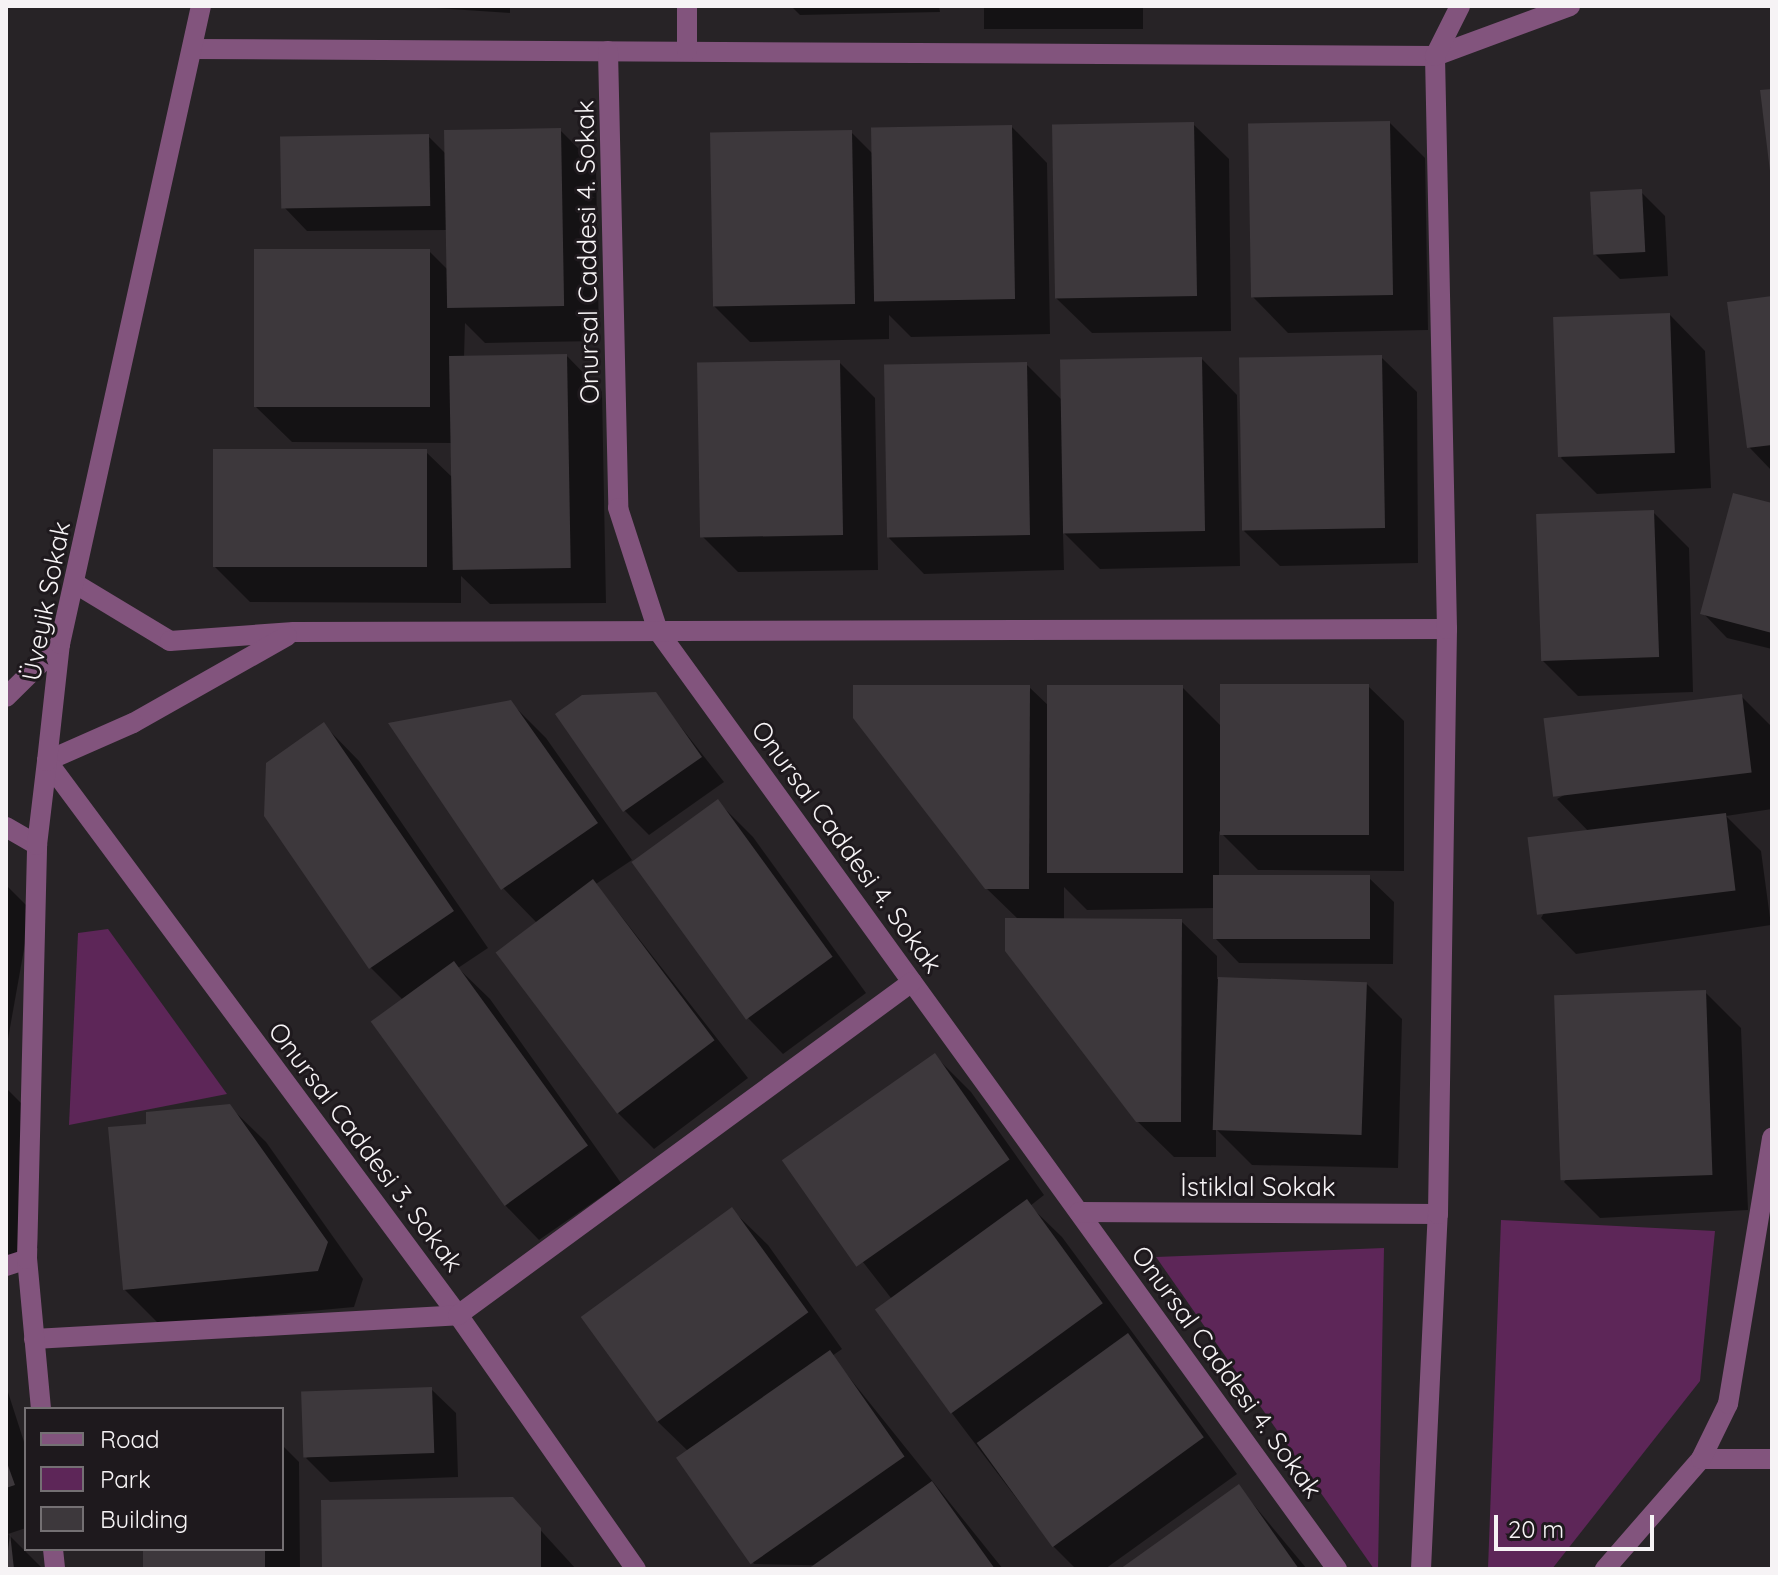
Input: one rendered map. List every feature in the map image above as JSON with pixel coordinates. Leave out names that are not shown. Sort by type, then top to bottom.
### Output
[{"type":"street","name":"Üveyik Sokak","points":[[41,1407],[27,1259],[37,845],[60,644],[201,6]]},
{"type":"street","points":[[687,6],[687,51]]},
{"type":"street","points":[[1421,1569],[1438,1214],[1447,629],[1435,56],[1460,6]]},
{"type":"street","points":[[193,49],[1435,56],[1570,6]]},
{"type":"street","name":"Onursal Caddesi 4. Sokak","points":[[608,51],[618,508],[658,631],[1337,1569]]},
{"type":"street","points":[[74,583],[170,641],[294,632],[1447,629]]},
{"type":"street","points":[[47,761],[133,723],[294,632]]},
{"type":"street","points":[[6,697],[60,644]]},
{"type":"street","name":"Onursal Caddesi 3. Sokak","points":[[47,761],[458,1315],[636,1569]]},
{"type":"street","points":[[6,827],[37,845]]},
{"type":"street","points":[[34,1339],[458,1315],[912,982]]},
{"type":"street","points":[[1605,1569],[1701,1459],[1728,1404],[1746,1331],[1772,1138]]},
{"type":"street","name":"İstiklal Sokak","points":[[1079,1212],[1438,1214]]},
{"type":"street","points":[[6,1266],[27,1259]]},
{"type":"street","points":[[1701,1459],[1772,1459]]},
{"type":"green space","points":[[108,929],[227,1094],[69,1125],[78,933]]},
{"type":"green space","points":[[1501,1220],[1715,1231],[1700,1381],[1552,1569],[1488,1569]]},
{"type":"green space","points":[[1384,1248],[1378,1569],[1374,1569],[1156,1257]]},
{"type":"building","points":[[1772,89],[1772,170],[1770,171],[1760,90]]},
{"type":"building","points":[[1390,121],[1393,295],[1251,297],[1248,123]]},
{"type":"building","points":[[1194,122],[1197,296],[1055,298],[1052,124]]},
{"type":"building","points":[[1012,125],[1015,299],[874,301],[871,127]]},
{"type":"building","points":[[561,128],[564,306],[447,308],[444,130]]},
{"type":"building","points":[[852,130],[855,304],[713,306],[710,132]]},
{"type":"building","points":[[429,134],[430,206],[281,209],[280,137]]},
{"type":"building","points":[[1642,189],[1645,252],[1593,255],[1590,192]]},
{"type":"building","points":[[254,249],[430,249],[430,407],[254,407]]},
{"type":"building","points":[[1772,296],[1772,445],[1747,448],[1727,302]]},
{"type":"building","points":[[1670,313],[1675,453],[1558,457],[1553,317]]},
{"type":"building","points":[[567,354],[571,568],[453,570],[449,356]]},
{"type":"building","points":[[1382,355],[1385,528],[1242,530],[1239,357]]},
{"type":"building","points":[[1202,357],[1205,531],[1063,533],[1060,359]]},
{"type":"building","points":[[840,360],[843,535],[700,537],[697,362]]},
{"type":"building","points":[[1027,362],[1030,535],[887,537],[884,364]]},
{"type":"building","points":[[213,449],[427,449],[427,567],[213,567]]},
{"type":"building","points":[[1733,493],[1772,503],[1772,633],[1700,614]]},
{"type":"building","points":[[1654,510],[1659,657],[1541,661],[1536,514]]},
{"type":"building","points":[[1220,684],[1369,684],[1369,835],[1220,835]]},
{"type":"building","points":[[853,685],[1030,685],[1029,889],[985,889],[853,718]]},
{"type":"building","points":[[1047,685],[1183,685],[1183,873],[1047,873]]},
{"type":"building","points":[[656,692],[702,757],[623,812],[555,714],[582,695]]},
{"type":"building","points":[[1742,694],[1752,772],[1553,797],[1543,718]]},
{"type":"building","points":[[511,700],[598,823],[501,890],[388,723]]},
{"type":"building","points":[[324,722],[454,911],[369,969],[264,816],[266,763]]},
{"type":"building","points":[[718,799],[833,957],[746,1020],[631,862]]},
{"type":"building","points":[[1726,813],[1736,890],[1537,915],[1527,837]]},
{"type":"building","points":[[1213,875],[1370,875],[1370,939],[1213,939]]},
{"type":"building","points":[[593,879],[715,1040],[617,1114],[496,952]]},
{"type":"building","points":[[1005,918],[1182,919],[1181,1122],[1136,1122],[1005,951]]},
{"type":"building","points":[[454,961],[588,1145],[505,1206],[371,1022]]},
{"type":"building","points":[[1218,977],[1367,982],[1362,1135],[1213,1130]]},
{"type":"building","points":[[1706,990],[1712,1175],[1561,1180],[1554,995]]},
{"type":"building","points":[[935,1053],[1010,1159],[856,1267],[782,1160]]},
{"type":"building","points":[[230,1104],[328,1242],[318,1271],[123,1290],[108,1127],[146,1124],[146,1112]]},
{"type":"building","points":[[1027,1199],[1103,1303],[951,1414],[875,1310]]},
{"type":"building","points":[[732,1207],[808,1312],[657,1422],[581,1317]]},
{"type":"building","points":[[1128,1333],[1204,1437],[1053,1547],[977,1443]]},
{"type":"building","points":[[830,1350],[905,1456],[751,1564],[676,1458]]},
{"type":"building","points":[[432,1387],[434,1453],[303,1458],[301,1392]]},
{"type":"building","points":[[6,1460],[15,1485],[6,1488]]},
{"type":"building","points":[[932,1481],[995,1569],[808,1569]]},
{"type":"building","points":[[1239,1484],[1299,1569],[1120,1569]]},
{"type":"building","points":[[513,1497],[541,1528],[541,1569],[322,1569],[321,1500]]},
{"type":"building","points":[[10,1533],[14,1569],[6,1569]]},
{"type":"building","points":[[143,1551],[265,1551],[265,1569],[143,1569]]}]
